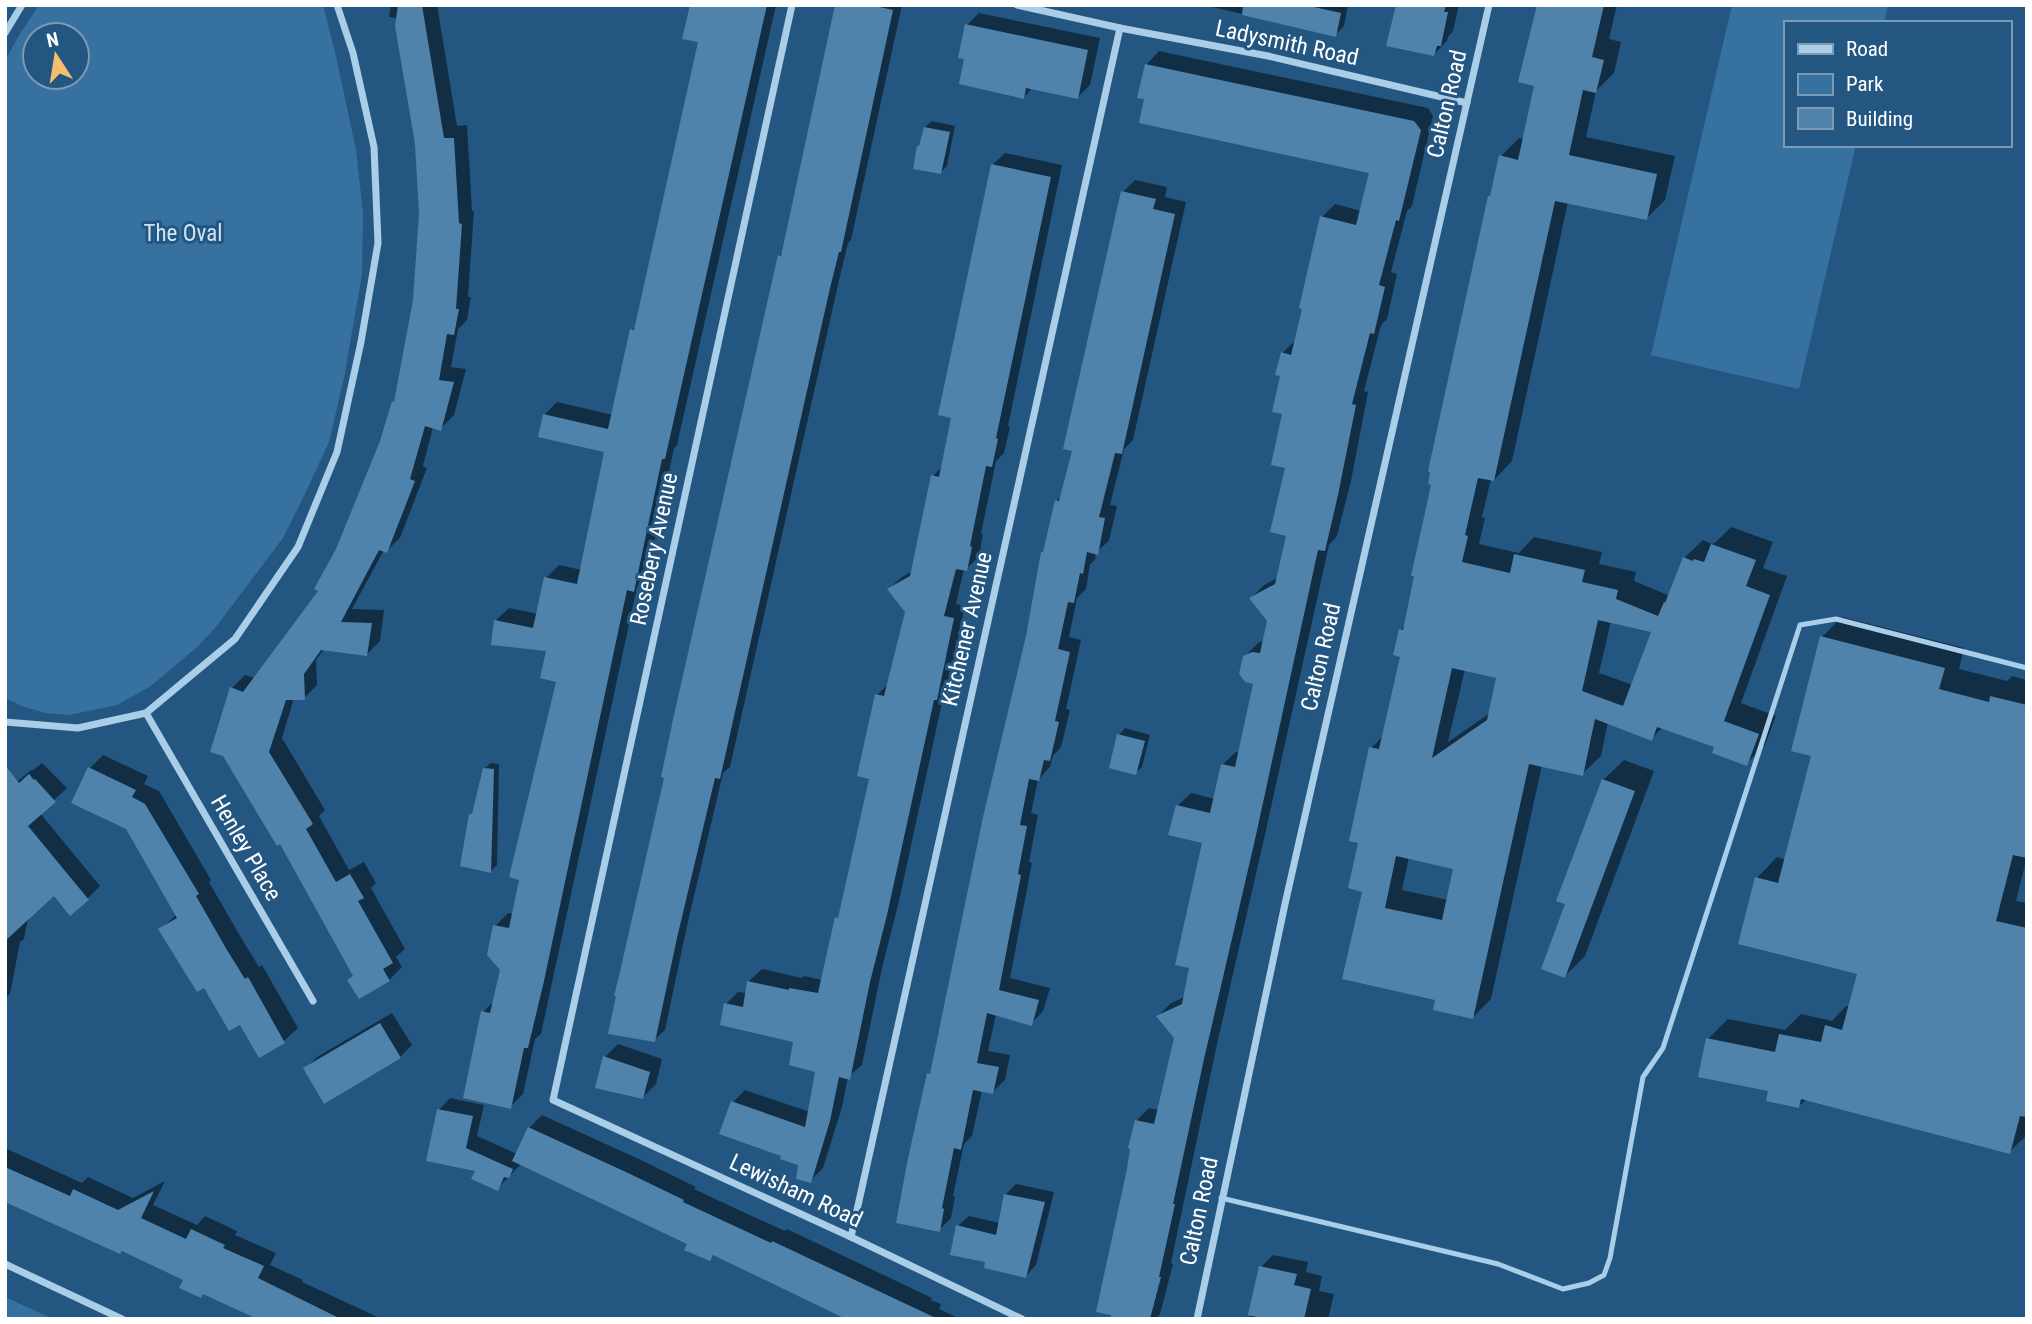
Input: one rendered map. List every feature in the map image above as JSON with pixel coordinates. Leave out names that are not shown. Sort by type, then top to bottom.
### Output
[{"type":"street","points":[[5,33],[22,5]]},
{"type":"street","points":[[5,722],[78,728],[146,713],[235,639],[298,547],[337,452],[361,342],[378,243],[374,147],[354,53],[337,5]]},
{"type":"street","name":"Rosebery Avenue","points":[[553,1100],[792,5]]},
{"type":"street","name":"Ladysmith Road","points":[[1017,5],[1268,56],[1466,103]]},
{"type":"street","name":"Calton Road","points":[[1197,1319],[1290,879],[1489,5]]},
{"type":"street","name":"Kitchener Avenue","points":[[851,1237],[1120,28]]},
{"type":"street","name":"Henley Place","points":[[146,713],[313,1002]]},
{"type":"street","name":"Lewisham Road","points":[[553,1100],[1022,1319]]},
{"type":"street","points":[[5,1264],[122,1319]]},
{"type":"lane","points":[[1221,1198],[1498,1264],[1563,1289],[1589,1283],[1604,1275],[1611,1258],[1643,1077],[1663,1048],[1800,625],[1836,619],[2027,667]]},
{"type":"green space","name":"The Oval","points":[[39,5],[323,5],[356,150],[363,214],[362,274],[344,378],[329,442],[283,538],[215,628],[151,686],[117,705],[69,715],[45,713],[5,698],[5,61],[21,32],[21,91],[91,91],[91,21],[28,21]]},
{"type":"green space","points":[[1732,5],[1888,5],[1884,21],[1784,21],[1784,147],[1856,147],[1799,389],[1651,355]]},
{"type":"green space","points":[[5,1297],[53,1319],[5,1319]]},
{"type":"building","points":[[398,5],[422,5],[444,138],[454,138],[459,223],[462,224],[456,309],[459,309],[454,335],[447,334],[439,380],[454,382],[441,431],[425,426],[410,479],[415,481],[387,553],[379,550],[341,622],[372,623],[367,656],[321,650],[304,674],[305,700],[286,700],[269,752],[313,824],[306,829],[336,882],[350,874],[364,898],[358,901],[393,963],[383,969],[390,981],[359,999],[347,980],[353,976],[280,844],[277,846],[223,756],[210,752],[230,687],[243,692],[318,591],[314,589],[336,549],[380,441],[392,401],[394,402],[413,300],[419,213],[415,144],[395,26]]},
{"type":"building","points":[[690,5],[767,5],[634,592],[627,590],[544,981],[528,1048],[524,1048],[511,1109],[463,1098],[481,1011],[490,1013],[500,970],[487,955],[493,925],[509,928],[519,880],[509,877],[556,682],[540,678],[546,651],[491,645],[494,620],[533,628],[544,577],[577,584],[604,452],[538,437],[543,414],[608,429],[630,329],[634,330],[698,42],[682,39]]},
{"type":"building","points":[[835,5],[871,5],[893,10],[841,252],[830,288],[720,779],[715,778],[655,1042],[608,1034],[614,996],[664,778],[661,777],[674,715],[778,255],[781,256]]},
{"type":"building","points":[[1243,5],[1305,5],[1341,13],[1336,37],[1242,15]]},
{"type":"building","points":[[1396,5],[1446,5],[1444,12],[1448,12],[1441,46],[1437,46],[1434,56],[1386,46]]},
{"type":"building","points":[[1537,5],[1604,5],[1592,57],[1604,60],[1596,93],[1583,90],[1569,155],[1657,174],[1647,220],[1555,201],[1494,481],[1478,478],[1465,535],[1468,536],[1462,562],[1510,573],[1514,554],[1585,570],[1582,582],[1618,590],[1616,599],[1658,616],[1683,557],[1704,562],[1711,544],[1756,560],[1746,586],[1770,595],[1724,721],[1759,734],[1747,766],[1712,753],[1714,747],[1657,727],[1652,741],[1595,719],[1583,776],[1529,764],[1473,1019],[1433,1010],[1435,1000],[1342,979],[1362,892],[1348,888],[1358,843],[1349,841],[1369,747],[1379,749],[1400,657],[1393,655],[1399,629],[1403,630],[1414,576],[1411,576],[1431,485],[1428,484],[1428,471],[1488,196],[1499,155],[1518,160],[1534,86],[1518,82]],"holes":[[[1598,620],[1651,632],[1623,706],[1582,691]],[[1452,668],[1496,678],[1487,720],[1432,758]],[[1396,856],[1453,869],[1442,920],[1385,908]]]},
{"type":"building","points":[[965,24],[1088,50],[1078,99],[1026,88],[1024,99],[959,84],[964,59],[958,58]]},
{"type":"building","points":[[1145,64],[1414,121],[1421,130],[1399,221],[1396,220],[1379,285],[1385,287],[1374,334],[1370,333],[1352,404],[1356,405],[1325,551],[1318,550],[1204,1059],[1173,1204],[1161,1277],[1150,1319],[1110,1319],[1111,1315],[1096,1312],[1127,1169],[1128,1148],[1135,1120],[1154,1124],[1174,1038],[1156,1016],[1182,1004],[1189,968],[1175,965],[1202,843],[1168,835],[1176,805],[1210,813],[1221,764],[1235,767],[1253,684],[1245,682],[1239,674],[1243,656],[1252,652],[1260,653],[1267,621],[1249,598],[1275,584],[1286,536],[1270,532],[1285,468],[1271,465],[1282,414],[1272,412],[1280,376],[1275,375],[1281,352],[1291,355],[1320,216],[1356,225],[1369,173],[1139,123],[1144,99],[1137,98]]},
{"type":"building","points":[[924,127],[950,132],[941,174],[913,169]]},
{"type":"building","points":[[991,164],[1051,177],[992,467],[986,466],[967,571],[956,569],[944,616],[954,618],[850,1080],[839,1077],[830,1121],[811,1183],[796,1179],[798,1165],[780,1159],[781,1156],[719,1134],[731,1101],[805,1127],[815,1072],[789,1065],[793,1042],[720,1025],[724,1003],[743,1007],[747,981],[818,993],[869,779],[857,776],[875,694],[884,696],[905,612],[887,589],[910,576],[931,475],[939,477],[951,418],[938,415]]},
{"type":"building","points":[[1121,191],[1156,199],[1153,209],[1175,214],[1122,454],[1115,453],[1099,517],[1105,518],[1098,555],[1087,552],[1074,603],[1068,602],[1058,649],[1070,652],[1055,721],[1059,722],[1050,761],[1044,760],[1039,781],[1029,779],[1020,825],[1027,826],[1018,874],[1021,875],[999,990],[1039,1000],[1032,1026],[987,1013],[977,1063],[999,1067],[993,1094],[973,1090],[961,1150],[954,1148],[940,1232],[896,1223],[983,817],[1026,636],[1041,552],[1055,500],[1059,501],[1072,451],[1063,449]]},
{"type":"building","points":[[1820,636],[1945,668],[1939,689],[1989,702],[1990,696],[2027,705],[2027,858],[2013,855],[1996,921],[2027,928],[2027,1117],[2020,1116],[2010,1154],[1801,1099],[1799,1108],[1766,1101],[1768,1091],[1698,1077],[1706,1038],[1775,1052],[1779,1034],[1821,1042],[1825,1025],[1842,1030],[1857,974],[1738,944],[1755,877],[1778,883],[1811,756],[1791,751]]},
{"type":"building","points":[[1117,734],[1145,741],[1136,775],[1109,768]]},
{"type":"building","points":[[5,765],[19,783],[29,774],[56,802],[28,826],[89,900],[70,916],[54,896],[5,941]]},
{"type":"building","points":[[88,767],[136,790],[132,797],[145,804],[199,894],[196,896],[227,950],[245,979],[248,977],[285,1043],[259,1058],[240,1025],[229,1031],[204,988],[197,992],[158,929],[177,918],[126,829],[71,803]]},
{"type":"building","points":[[483,768],[494,769],[491,873],[460,866],[469,814],[472,814]]},
{"type":"building","points":[[1602,779],[1635,791],[1565,978],[1541,969],[1565,904],[1556,901]]},
{"type":"building","points":[[380,1023],[401,1058],[324,1104],[303,1068]]},
{"type":"building","points":[[603,1056],[650,1072],[643,1099],[595,1088]]},
{"type":"building","points":[[437,1109],[473,1116],[466,1148],[513,1169],[509,1178],[504,1177],[498,1191],[471,1179],[475,1171],[426,1161]]},
{"type":"building","points":[[528,1127],[684,1200],[683,1202],[938,1319],[846,1319],[713,1255],[710,1261],[684,1250],[687,1244],[512,1161]]},
{"type":"building","points":[[5,1167],[70,1196],[73,1189],[118,1210],[154,1191],[141,1218],[186,1239],[191,1229],[225,1245],[223,1248],[264,1266],[258,1278],[341,1319],[257,1319],[203,1294],[201,1298],[179,1288],[183,1280],[5,1202]]},
{"type":"building","points":[[1004,1194],[1045,1202],[1026,1278],[984,1268],[985,1262],[950,1255],[956,1225],[996,1235]]},
{"type":"building","points":[[1259,1266],[1297,1274],[1294,1285],[1311,1289],[1304,1319],[1266,1319],[1248,1315]]}]
